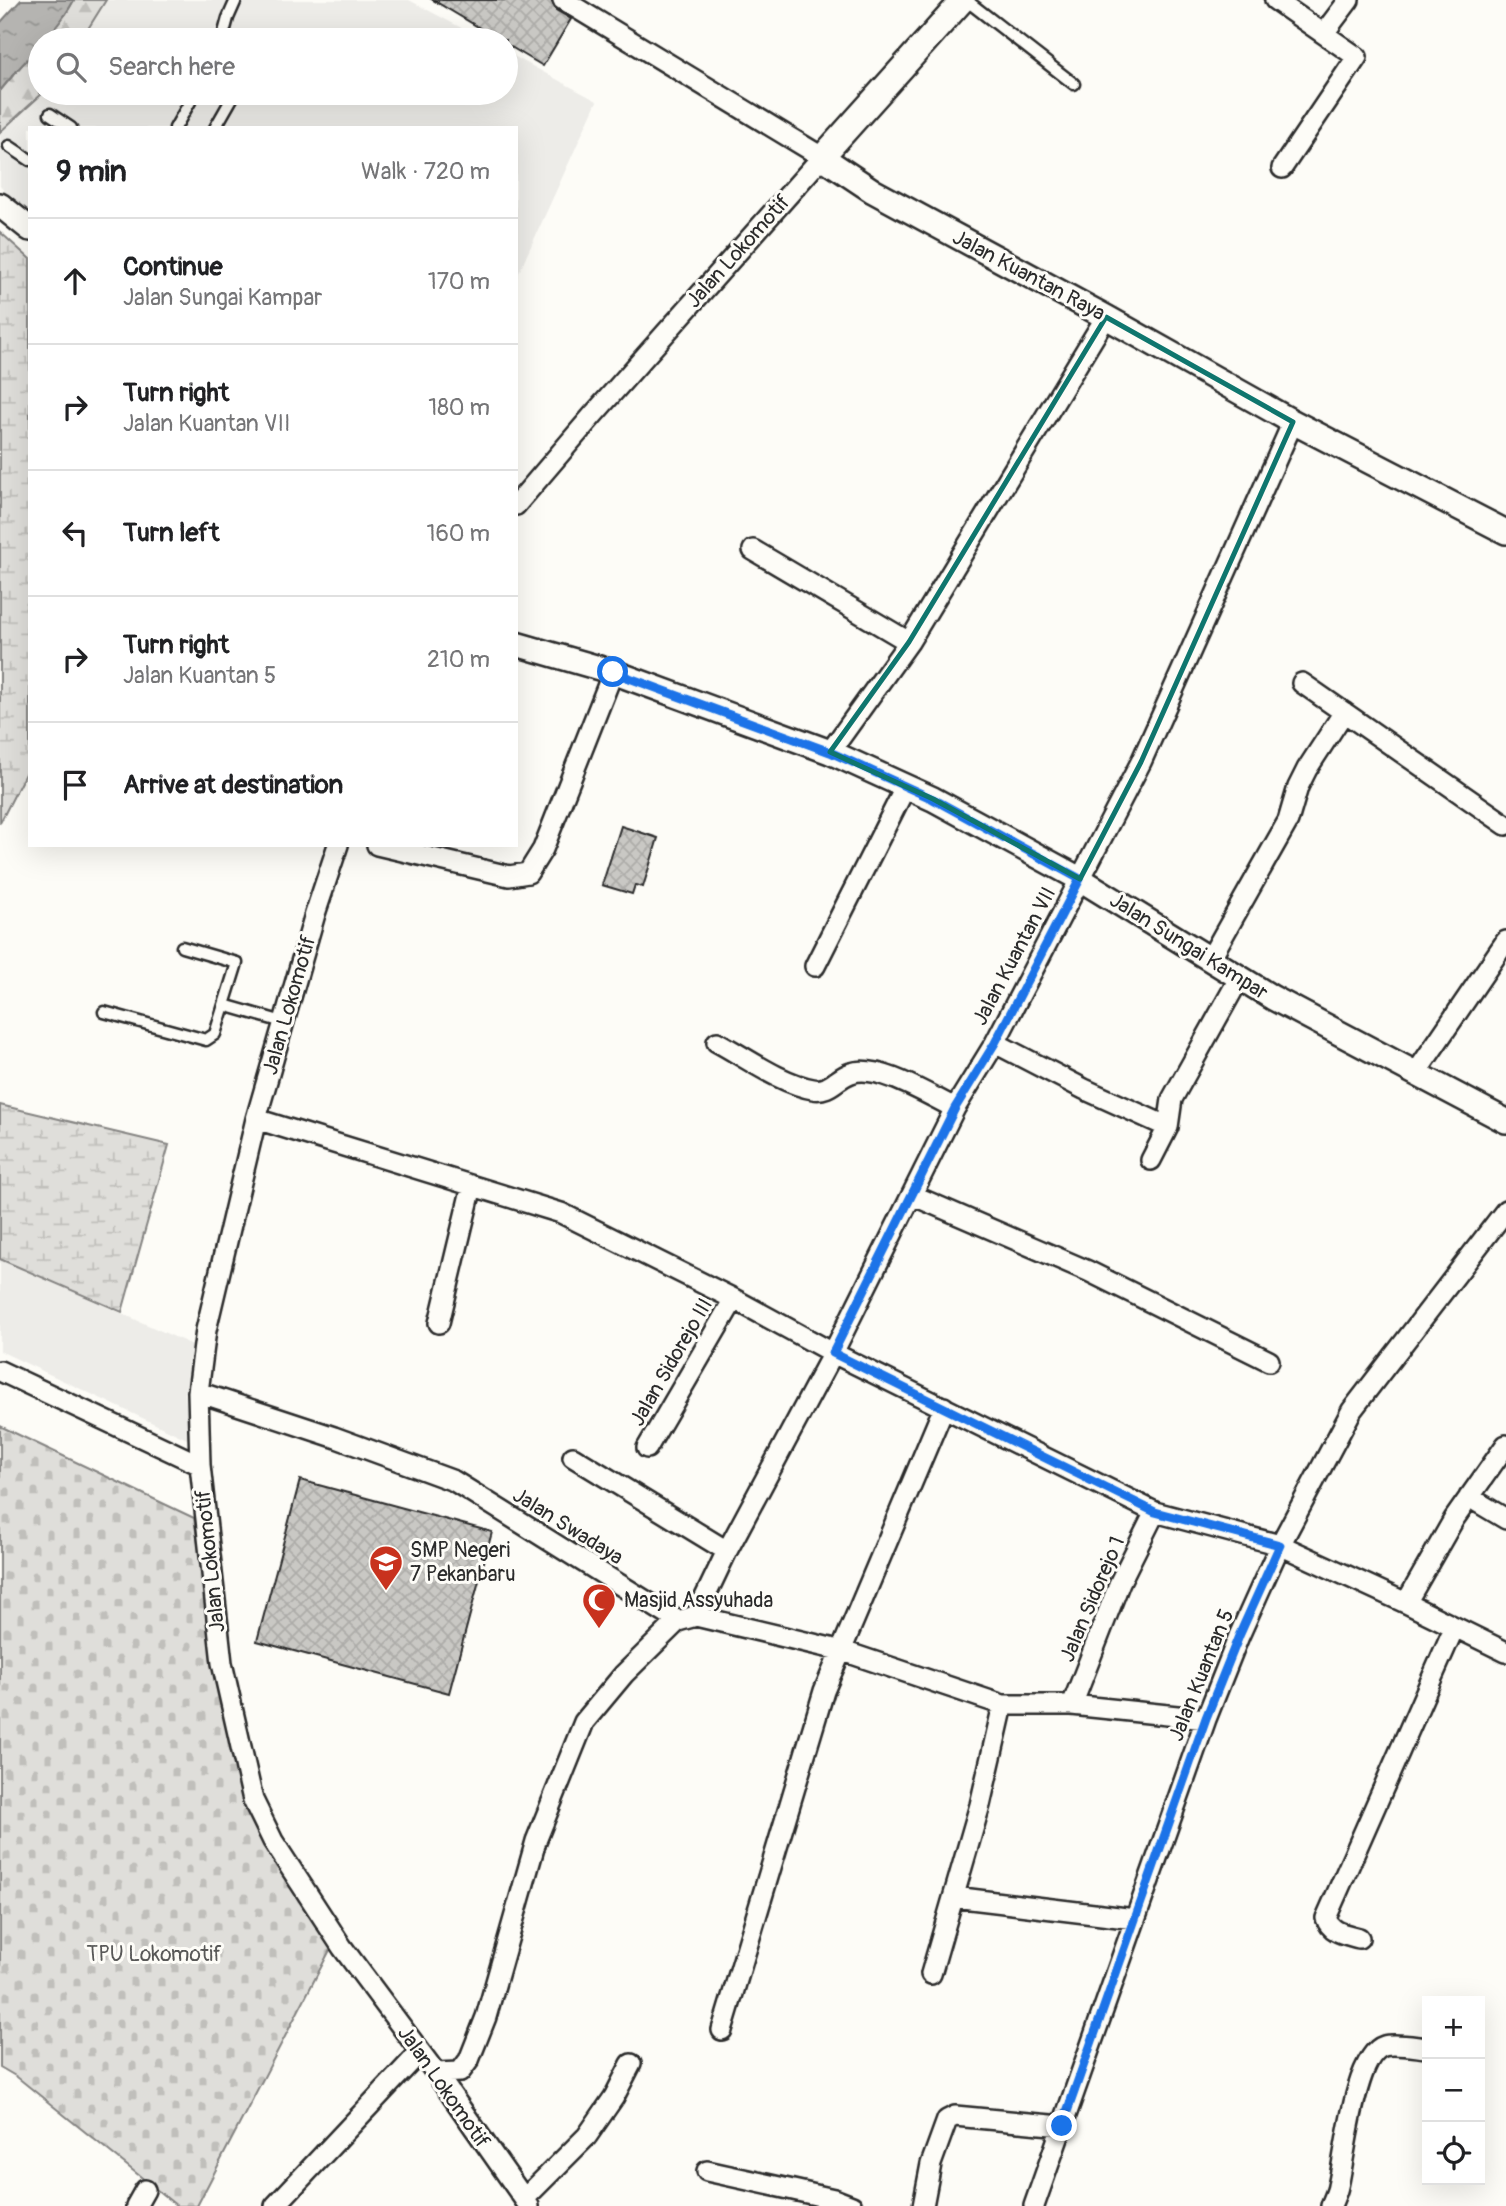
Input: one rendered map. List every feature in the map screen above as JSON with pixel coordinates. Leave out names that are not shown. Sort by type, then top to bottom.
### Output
[{"type":"street","name":"Jalan Kuantan Raya","points":[[563,0],[822,157],[873,191],[1293,422],[1506,533]]},
{"type":"street","name":"Jalan Lokomotif","points":[[518,503],[822,157],[965,0]]},
{"type":"street","points":[[1275,0],[1357,57],[1282,168]]},
{"type":"street","points":[[1324,33],[1349,0]]},
{"type":"street","points":[[0,205],[28,227]]},
{"type":"street","points":[[830,752],[909,642],[1105,317]]},
{"type":"street","name":"Jalan Kuantan VII","points":[[687,1619],[727,1551],[833,1353],[955,1108],[995,1043],[1141,762],[1293,422]]},
{"type":"street","points":[[753,551],[909,642]]},
{"type":"street","name":"Jalan Sungai Kampar","points":[[518,645],[613,672],[830,752],[933,799],[1080,879],[1273,998],[1506,1121]]},
{"type":"street","points":[[386,847],[509,876],[528,873],[543,849],[613,672]]},
{"type":"street","points":[[1302,683],[1506,825]]},
{"type":"street","points":[[1210,959],[1288,821],[1307,769],[1344,712]]},
{"type":"street","points":[[815,966],[906,786]]},
{"type":"street","name":"Jalan Lokomotif","points":[[337,847],[256,1119],[206,1329],[198,1392],[200,1465],[222,1663],[253,1800],[272,1841],[342,1947],[436,2073],[526,2203]]},
{"type":"street","points":[[1416,1073],[1506,941]]},
{"type":"street","points":[[1151,1160],[1168,1127],[1172,1100],[1240,977]]},
{"type":"street","points":[[717,1042],[792,1083],[814,1090],[828,1089],[848,1074],[860,1071],[877,1073],[955,1108]]},
{"type":"street","points":[[995,1043],[1084,1089],[1168,1127]]},
{"type":"street","points":[[256,1119],[561,1213],[734,1299],[833,1353],[1155,1512],[1280,1545],[1506,1652]]},
{"type":"street","points":[[439,1323],[472,1186]]},
{"type":"street","points":[[912,1195],[1088,1271],[1269,1361]]},
{"type":"street","name":"Jalan Kuantan 5","points":[[1034,2206],[1206,1718],[1280,1545],[1346,1418],[1506,1210]]},
{"type":"street","name":"Jalan Sidorejo III","points":[[647,1448],[734,1299]]},
{"type":"street","points":[[0,1371],[200,1465]]},
{"type":"street","name":"Jalan Swadaya","points":[[198,1392],[334,1437],[454,1481],[687,1619],[843,1651],[1003,1705],[1072,1705],[1206,1718]]},
{"type":"street","points":[[722,2030],[824,1691],[944,1407]]},
{"type":"street","points":[[1406,1603],[1454,1519],[1506,1444]]},
{"type":"street","points":[[573,1457],[727,1551]]},
{"type":"street","points":[[1469,1497],[1506,1519]]},
{"type":"street","name":"Jalan Sidorejo 1","points":[[1072,1705],[1120,1582],[1155,1512]]},
{"type":"street","points":[[436,2073],[460,2072],[469,2060],[485,2017],[536,1841],[584,1722],[624,1674],[687,1619]]},
{"type":"street","points":[[1359,1938],[1334,1930],[1326,1918],[1454,1628]]},
{"type":"street","points":[[931,1973],[980,1805],[1003,1705]]},
{"type":"street","points":[[954,1897],[1135,1919]]},
{"type":"street","points":[[1331,2206],[1338,2186],[1348,2125],[1366,2065],[1374,2053],[1384,2046],[1422,2048]]},
{"type":"street","points":[[275,2206],[420,2052]]},
{"type":"street","points":[[526,2203],[587,2136],[614,2096],[631,2064]]},
{"type":"street","points":[[923,2206],[931,2164],[947,2120],[955,2116],[1062,2126]]},
{"type":"street","points":[[707,2171],[834,2199],[852,2206]]},
{"type":"lane","points":[[225,28],[236,0]]},
{"type":"lane","points":[[965,0],[1074,84]]},
{"type":"lane","points":[[176,126],[188,105]]},
{"type":"lane","points":[[216,126],[228,105]]},
{"type":"lane","points":[[50,114],[68,126]]},
{"type":"lane","points":[[9,146],[28,159]]},
{"type":"lane","points":[[104,1012],[206,1040],[215,1034],[237,963],[183,947]]},
{"type":"lane","points":[[223,1005],[283,1022]]},
{"type":"highlighted area","points":[[1106,317],[1293,422],[1141,762],[1080,879],[933,799],[830,752],[909,642]]},
{"type":"shaded area","points":[[106,0],[409,0],[462,28],[88,28]]},
{"type":"shaded area","points":[[518,58],[597,101],[518,275],[518,126],[28,126],[28,221],[0,186],[0,132],[30,105],[518,105]]},
{"type":"shaded area","points":[[0,1259],[197,1347],[185,1393],[189,1440],[0,1351]]},
{"type":"green space","points":[[74,0],[106,0],[88,28],[53,28]]},
{"type":"green space","points":[[28,57],[30,105],[0,132],[0,91]]},
{"type":"green space","points":[[0,232],[28,257],[28,768],[0,823]]},
{"type":"green space","points":[[0,1105],[169,1145],[122,1312],[0,1259]]},
{"type":"green space","name":"TPU Lokomotif","points":[[0,1426],[194,1518],[217,1663],[253,1818],[331,1948],[197,2206],[177,2206],[17,2077],[0,2067]]},
{"type":"water","points":[[21,0],[74,0],[55,28],[28,28],[28,58],[0,91],[0,23]]},
{"type":"building","points":[[433,0],[551,0],[556,10],[571,19],[543,66],[518,51],[518,28],[480,28]]},
{"type":"building","points":[[621,826],[658,838],[643,887],[635,885],[632,894],[602,885]]},
{"type":"building","points":[[300,1480],[492,1532],[449,1693],[257,1641]]},
{"type":"place","name":"SMP Negeri 7 Pekanbaru","points":[[386,1592]]},
{"type":"place","name":"Masjid Assyuhada","points":[[599,1630]]},
{"type":"route","points":[[613,672],[830,752],[933,799],[1080,879],[995,1043],[955,1108],[833,1353],[1155,1512],[1280,1545],[1206,1718],[1062,2126]]}]
